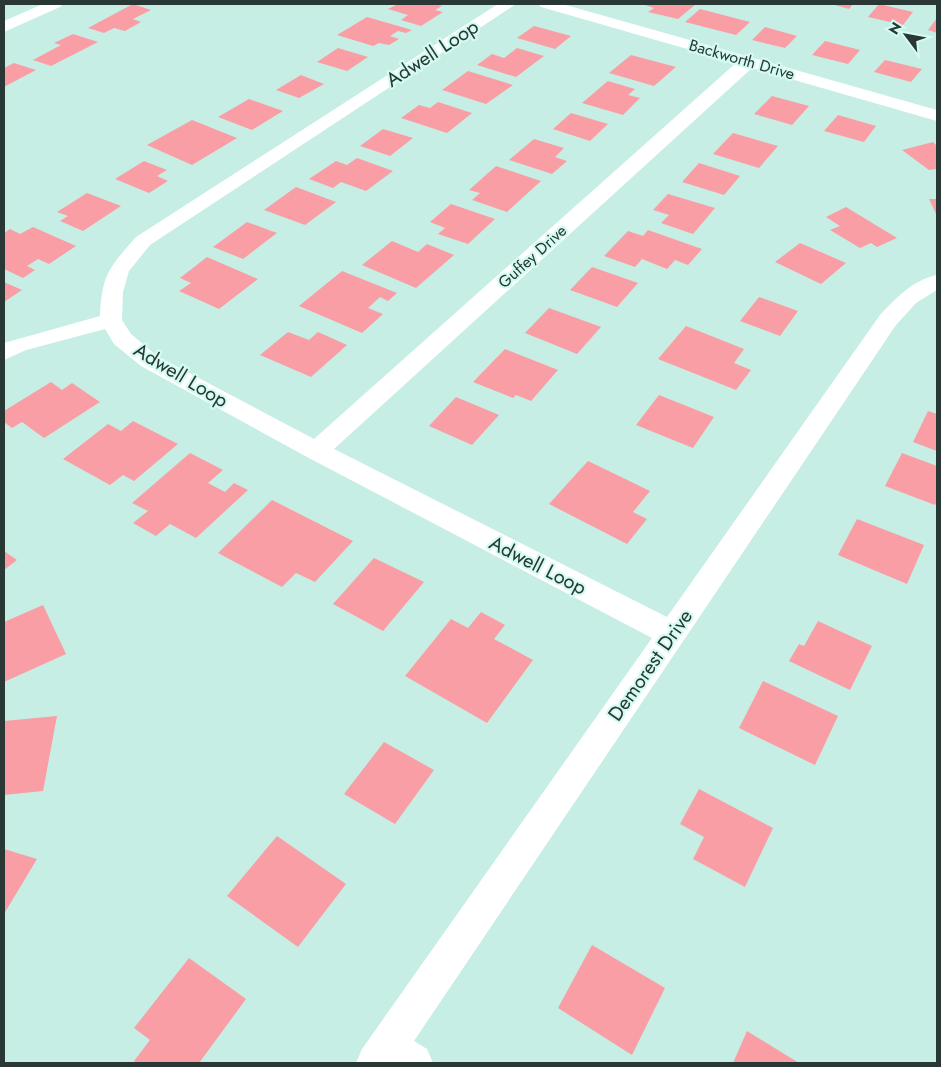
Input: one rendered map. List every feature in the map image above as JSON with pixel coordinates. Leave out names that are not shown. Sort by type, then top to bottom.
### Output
[{"type":"street","points":[[4,27],[55,4]]},
{"type":"street","name":"Adwell Loop","points":[[508,4],[143,240],[119,270],[112,292],[110,320],[122,338],[149,361],[316,450],[672,634]]},
{"type":"street","name":"Backworth Drive","points":[[546,4],[937,116]]},
{"type":"street","name":"Guffey Drive","points":[[316,450],[749,61]]},
{"type":"street","name":"Demorest Drive","points":[[393,1057],[672,634],[888,320],[908,298],[937,281]]},
{"type":"street","points":[[4,352],[18,345],[110,320]]},
{"type":"building","points":[[133,4],[151,10],[133,19],[141,22],[125,31],[114,28],[104,33],[88,28]]},
{"type":"building","points":[[398,4],[435,4],[442,6],[435,10],[443,12],[421,26],[401,20],[408,15],[388,9]]},
{"type":"building","points":[[642,4],[696,4],[678,19],[648,12],[654,8]]},
{"type":"building","points":[[831,4],[853,4],[849,9]]},
{"type":"building","points":[[879,4],[913,12],[903,25],[868,17]]},
{"type":"building","points":[[700,9],[750,22],[736,35],[685,22]]},
{"type":"building","points":[[367,17],[412,30],[406,33],[398,31],[390,36],[399,39],[389,45],[379,43],[373,46],[337,35]]},
{"type":"building","points":[[937,18],[937,33],[928,30]]},
{"type":"building","points":[[534,26],[571,36],[555,49],[517,38]]},
{"type":"building","points":[[765,27],[797,36],[785,48],[752,40]]},
{"type":"building","points":[[73,34],[98,42],[51,66],[33,60],[61,45],[54,43]]},
{"type":"building","points":[[825,41],[860,50],[848,64],[812,55]]},
{"type":"building","points":[[338,48],[368,57],[347,71],[317,62]]},
{"type":"building","points":[[517,48],[544,56],[516,77],[477,65],[492,54],[504,58]]},
{"type":"building","points":[[631,55],[676,67],[654,86],[609,73]]},
{"type":"building","points":[[885,60],[922,69],[911,82],[874,72]]},
{"type":"building","points":[[14,63],[36,70],[4,87],[4,68]]},
{"type":"building","points":[[468,71],[513,85],[486,104],[442,90]]},
{"type":"building","points":[[301,75],[324,84],[299,98],[276,90]]},
{"type":"building","points":[[608,81],[635,89],[628,95],[640,98],[623,115],[582,103]]},
{"type":"building","points":[[772,96],[809,106],[792,125],[754,114]]},
{"type":"building","points":[[249,99],[283,111],[252,130],[218,117]]},
{"type":"building","points":[[438,102],[472,113],[447,133],[401,118],[419,105],[430,108]]},
{"type":"building","points":[[571,113],[608,124],[590,141],[553,129]]},
{"type":"building","points":[[838,115],[876,126],[864,142],[824,131]]},
{"type":"building","points":[[192,120],[237,138],[192,165],[147,145]]},
{"type":"building","points":[[383,129],[413,138],[390,156],[360,146]]},
{"type":"building","points":[[733,133],[778,146],[759,168],[713,154]]},
{"type":"building","points":[[534,139],[564,148],[555,157],[567,161],[552,174],[509,160]]},
{"type":"building","points":[[933,142],[937,146],[937,169],[929,170],[902,150]]},
{"type":"building","points":[[357,158],[393,171],[366,191],[341,182],[333,188],[309,179],[336,161],[347,165]]},
{"type":"building","points":[[144,161],[167,170],[157,176],[168,181],[149,193],[115,179]]},
{"type":"building","points":[[699,163],[740,176],[724,195],[682,182]]},
{"type":"building","points":[[496,166],[541,181],[507,212],[472,200],[480,193],[469,190]]},
{"type":"building","points":[[296,187],[336,202],[305,225],[264,210]]},
{"type":"building","points":[[87,193],[121,206],[83,231],[60,221],[68,216],[57,212]]},
{"type":"building","points":[[668,194],[715,208],[693,234],[661,223],[669,215],[653,210]]},
{"type":"building","points":[[929,199],[937,199],[937,216]]},
{"type":"building","points":[[451,204],[495,219],[468,244],[438,234],[445,228],[430,222]]},
{"type":"building","points":[[846,207],[897,238],[877,247],[871,243],[860,248],[830,230],[840,226],[826,217]]},
{"type":"building","points":[[247,222],[277,233],[243,259],[213,247]]},
{"type":"building","points":[[33,227],[76,246],[49,264],[38,259],[27,266],[35,270],[23,278],[4,269],[4,233],[10,229],[20,234]]},
{"type":"building","points":[[648,230],[702,249],[688,265],[675,260],[667,269],[642,259],[635,267],[604,256],[628,231],[643,236]]},
{"type":"building","points":[[392,241],[418,252],[427,244],[454,255],[416,288],[362,265]]},
{"type":"building","points":[[800,243],[846,263],[821,284],[775,262]]},
{"type":"building","points":[[207,257],[258,279],[219,309],[179,291],[191,283],[180,278]]},
{"type":"building","points":[[592,267],[638,283],[617,307],[570,290]]},
{"type":"building","points":[[342,271],[397,293],[388,301],[380,297],[368,308],[383,314],[362,333],[299,306]]},
{"type":"building","points":[[4,282],[22,290],[4,302]]},
{"type":"building","points":[[759,297],[798,311],[780,336],[740,321]]},
{"type":"building","points":[[549,308],[601,327],[577,354],[525,333]]},
{"type":"building","points":[[686,326],[744,349],[734,363],[751,370],[736,390],[658,359]]},
{"type":"building","points":[[288,332],[309,340],[318,332],[347,345],[311,377],[260,355]]},
{"type":"building","points":[[505,349],[558,370],[531,401],[516,395],[513,398],[473,382]]},
{"type":"building","points":[[51,382],[62,390],[72,383],[100,402],[44,438],[22,422],[12,428],[4,422],[4,411]]},
{"type":"building","points":[[659,395],[714,417],[693,448],[636,425]]},
{"type":"building","points":[[456,397],[499,415],[472,445],[429,426]]},
{"type":"building","points":[[928,411],[937,414],[937,451],[913,442]]},
{"type":"building","points":[[133,421],[178,444],[134,481],[123,475],[110,485],[63,459],[108,424],[121,431]]},
{"type":"building","points":[[190,453],[223,470],[208,483],[225,492],[234,483],[248,490],[196,538],[170,524],[156,536],[133,523],[148,511],[132,503]]},
{"type":"building","points":[[902,453],[937,466],[937,501],[935,505],[885,486]]},
{"type":"building","points":[[588,461],[650,491],[633,512],[647,519],[627,544],[549,504]]},
{"type":"building","points":[[272,500],[353,541],[315,582],[296,573],[282,587],[218,553]]},
{"type":"building","points":[[857,519],[924,545],[907,584],[838,555]]},
{"type":"building","points":[[4,551],[17,560],[4,570]]},
{"type":"building","points":[[374,558],[424,582],[383,631],[333,604]]},
{"type":"building","points":[[43,605],[66,654],[4,682],[4,622]]},
{"type":"building","points":[[481,612],[505,625],[494,639],[533,660],[487,723],[405,676],[451,619],[468,628]]},
{"type":"building","points":[[818,621],[872,646],[850,690],[789,661],[799,644],[804,646]]},
{"type":"building","points":[[763,681],[838,716],[815,765],[739,728]]},
{"type":"building","points":[[57,716],[43,791],[4,795],[4,721]]},
{"type":"building","points":[[384,742],[434,770],[395,824],[344,794]]},
{"type":"building","points":[[699,789],[773,828],[745,887],[693,859],[704,837],[680,824]]},
{"type":"building","points":[[277,836],[346,884],[298,947],[227,896]]},
{"type":"building","points":[[4,849],[37,859],[4,914]]},
{"type":"building","points":[[592,945],[665,988],[632,1055],[558,1008]]},
{"type":"building","points":[[189,958],[246,999],[199,1063],[136,1063],[134,1061],[150,1040],[134,1028]]},
{"type":"building","points":[[747,1031],[799,1063],[733,1063]]}]
